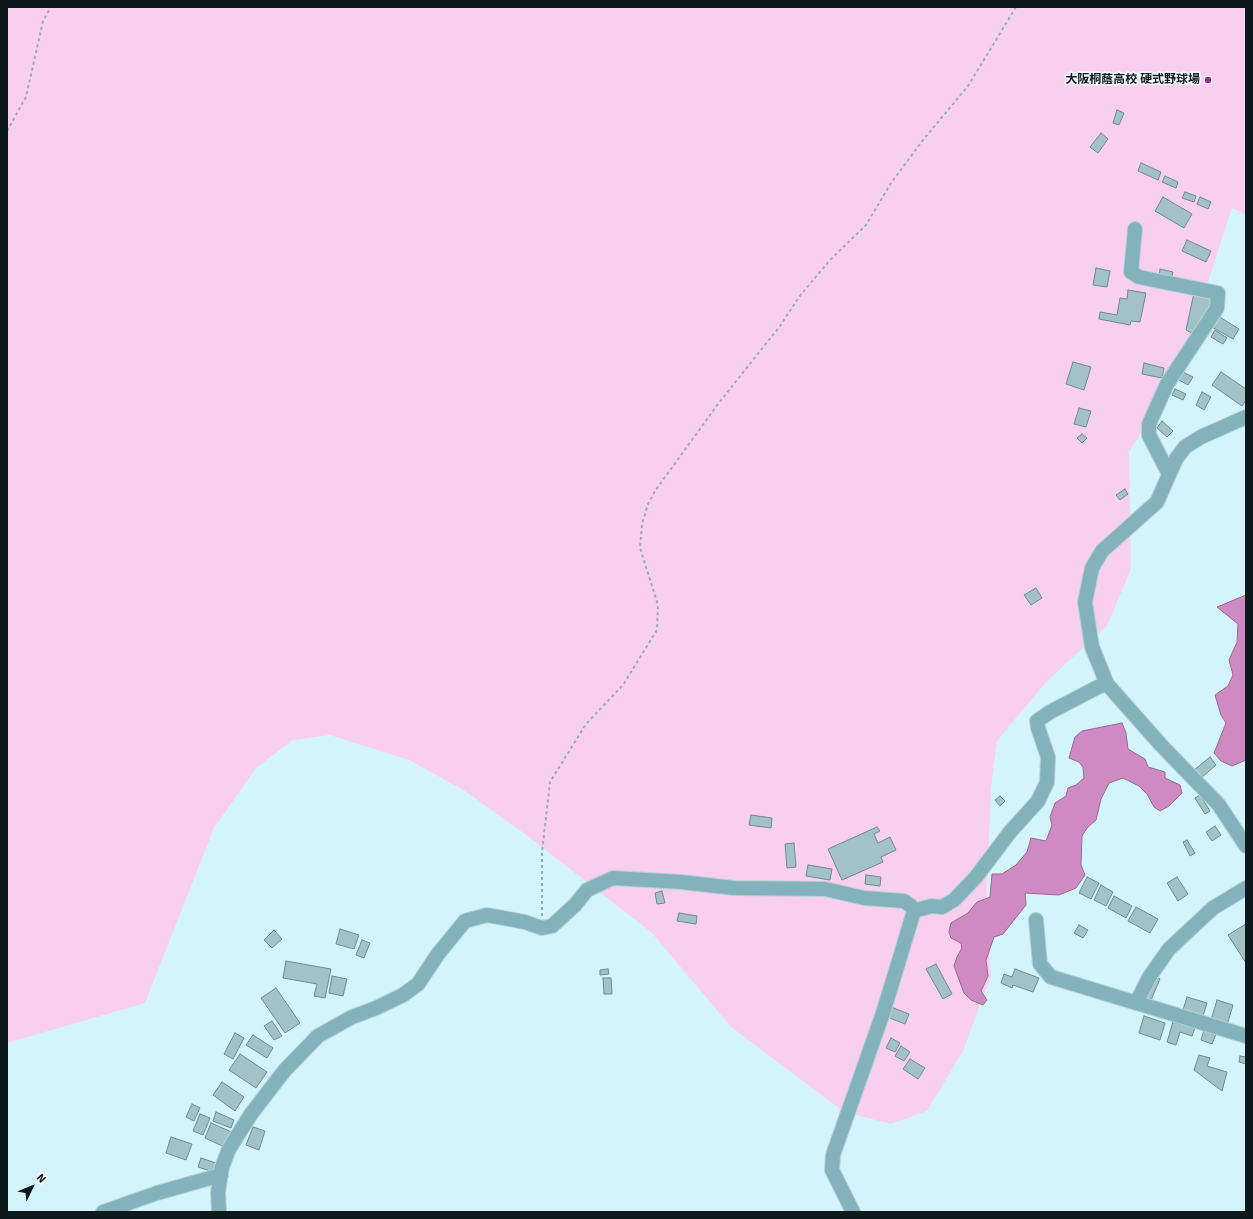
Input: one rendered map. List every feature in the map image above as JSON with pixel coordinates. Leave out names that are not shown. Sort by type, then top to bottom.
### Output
[{"type":"street","points":[[1135,229],[1131,272],[1139,277],[1218,293],[1217,308],[1167,384],[1149,424],[1149,435],[1169,474]]},
{"type":"street","points":[[1246,417],[1201,437],[1185,447],[1176,459],[1157,502],[1102,551],[1092,568],[1085,602],[1092,647],[1107,684],[1161,746],[1220,805],[1246,846]]},
{"type":"street","points":[[914,911],[931,906],[942,907],[954,900],[976,877],[1010,832],[1038,801],[1047,782],[1048,757],[1037,721],[1050,712],[1098,686],[1107,684]]},
{"type":"street","points":[[219,1212],[218,1192],[222,1166],[229,1149],[251,1114],[285,1070],[318,1036],[327,1029],[403,995],[418,984],[438,954],[465,922],[487,915],[525,922],[542,928],[552,926],[576,905],[587,890],[613,878],[681,882],[734,888],[825,889],[864,898],[904,901],[911,906],[914,911],[884,1013],[832,1155],[832,1170],[853,1212]]},
{"type":"street","points":[[1136,1003],[1150,976],[1170,949],[1214,908],[1246,888]]},
{"type":"street","points":[[1036,920],[1040,964],[1051,977],[1246,1036]]},
{"type":"street","points":[[103,1212],[157,1193],[221,1175]]},
{"type":"path","points":[[7,131],[26,97],[43,21],[51,7]]},
{"type":"path","points":[[542,928],[542,852],[550,782],[586,724],[623,685],[657,630],[658,605],[640,548],[642,524],[648,504],[655,491],[718,404],[780,326],[800,298],[830,260],[866,225],[891,183],[918,146],[968,86],[1016,7]]},
{"type":"shaded area","points":[[7,7],[1246,7],[1246,215],[1232,208],[1179,371],[1129,452],[1131,569],[1107,626],[1047,681],[997,741],[991,788],[986,911],[991,976],[963,1051],[927,1111],[891,1124],[844,1112],[731,1027],[652,933],[529,837],[465,791],[409,760],[330,735],[293,740],[256,768],[214,828],[145,1003],[7,1043]]},
{"type":"shaded area","points":[[1246,595],[1246,760],[1232,766],[1221,761],[1214,753],[1226,723],[1221,715],[1215,695],[1228,686],[1233,675],[1229,660],[1237,642],[1238,624],[1217,607]]},
{"type":"shaded area","points":[[1122,723],[1126,733],[1128,749],[1145,759],[1148,767],[1165,772],[1165,778],[1180,785],[1182,793],[1169,806],[1160,811],[1154,807],[1147,794],[1139,786],[1123,778],[1109,783],[1101,799],[1096,820],[1087,828],[1082,836],[1081,865],[1085,875],[1076,888],[1059,895],[1025,893],[1026,905],[1003,934],[994,937],[986,960],[988,976],[981,991],[987,1000],[983,1005],[971,1000],[964,993],[954,966],[962,948],[961,943],[951,938],[949,932],[951,923],[968,913],[977,902],[990,897],[992,874],[1002,874],[1016,865],[1027,852],[1031,838],[1046,841],[1052,825],[1050,817],[1055,803],[1066,796],[1068,788],[1076,785],[1084,778],[1083,767],[1079,762],[1069,758],[1075,737],[1082,731]]},
{"type":"building","points":[[1117,110],[1124,113],[1119,125],[1113,123]]},
{"type":"building","points":[[1101,133],[1108,139],[1098,153],[1090,147]]},
{"type":"building","points":[[1141,163],[1161,172],[1158,180],[1138,171]]},
{"type":"building","points":[[1165,176],[1178,182],[1176,188],[1162,182]]},
{"type":"building","points":[[1185,192],[1196,196],[1194,202],[1182,198]]},
{"type":"building","points":[[1163,197],[1192,214],[1184,228],[1155,211]]},
{"type":"building","points":[[1200,197],[1211,202],[1208,209],[1197,204]]},
{"type":"building","points":[[1187,240],[1211,251],[1206,262],[1182,251]]},
{"type":"building","points":[[1096,268],[1110,271],[1107,287],[1093,285]]},
{"type":"building","points":[[1160,269],[1173,272],[1171,280],[1159,278]]},
{"type":"building","points":[[1128,290],[1146,293],[1140,322],[1131,321],[1130,325],[1099,319],[1100,312],[1117,315],[1120,298],[1127,299]]},
{"type":"building","points":[[1194,293],[1214,298],[1194,334],[1186,330]]},
{"type":"building","points":[[1218,316],[1239,329],[1233,339],[1212,327]]},
{"type":"building","points":[[1215,330],[1227,338],[1223,344],[1211,337]]},
{"type":"building","points":[[1073,362],[1091,367],[1084,390],[1066,384]]},
{"type":"building","points":[[1144,363],[1164,368],[1162,378],[1142,374]]},
{"type":"building","points":[[1181,371],[1193,377],[1188,385],[1177,379]]},
{"type":"building","points":[[1221,372],[1246,389],[1246,400],[1242,406],[1212,385]]},
{"type":"building","points":[[1175,389],[1186,394],[1183,400],[1172,395]]},
{"type":"building","points":[[1202,392],[1211,397],[1204,410],[1196,405]]},
{"type":"building","points":[[1079,408],[1091,411],[1086,427],[1074,424]]},
{"type":"building","points":[[1162,421],[1173,431],[1167,437],[1157,428]]},
{"type":"building","points":[[1082,434],[1087,438],[1082,443],[1077,438]]},
{"type":"building","points":[[1125,489],[1128,494],[1120,500],[1116,495]]},
{"type":"building","points":[[1036,588],[1042,598],[1031,605],[1024,595]]},
{"type":"building","points":[[1210,757],[1216,765],[1201,778],[1194,770]]},
{"type":"building","points":[[1200,795],[1210,811],[1205,814],[1195,798]]},
{"type":"building","points":[[1000,796],[1005,801],[1000,806],[995,800]]},
{"type":"building","points":[[751,815],[772,818],[771,828],[749,825]]},
{"type":"building","points":[[1215,826],[1221,835],[1212,841],[1206,832]]},
{"type":"building","points":[[877,827],[880,831],[874,834],[878,843],[890,837],[896,850],[881,857],[883,862],[842,880],[828,849]]},
{"type":"building","points":[[1187,840],[1195,853],[1190,856],[1183,842]]},
{"type":"building","points":[[794,843],[796,867],[787,868],[785,844]]},
{"type":"building","points":[[808,865],[832,869],[830,880],[806,876]]},
{"type":"building","points":[[866,875],[881,877],[880,886],[865,884]]},
{"type":"building","points":[[1087,877],[1099,883],[1091,899],[1079,893]]},
{"type":"building","points":[[1177,877],[1188,894],[1178,901],[1167,883]]},
{"type":"building","points":[[1101,885],[1113,892],[1106,906],[1094,900]]},
{"type":"building","points":[[662,891],[665,903],[657,904],[655,893]]},
{"type":"building","points":[[1114,896],[1132,906],[1126,918],[1108,908]]},
{"type":"building","points":[[1136,907],[1158,919],[1150,933],[1128,921]]},
{"type":"building","points":[[679,913],[697,916],[696,924],[677,921]]},
{"type":"building","points":[[1246,924],[1246,963],[1228,935]]},
{"type":"building","points":[[1079,925],[1088,930],[1083,938],[1074,933]]},
{"type":"building","points":[[340,929],[359,935],[354,949],[336,944]]},
{"type":"building","points":[[274,930],[282,939],[272,948],[264,940]]},
{"type":"building","points":[[362,940],[370,943],[364,958],[356,955]]},
{"type":"building","points":[[286,961],[331,969],[325,998],[314,996],[317,984],[283,978]]},
{"type":"building","points":[[936,964],[952,994],[943,999],[926,969]]},
{"type":"building","points":[[608,969],[609,974],[600,975],[600,970]]},
{"type":"building","points":[[1015,969],[1039,978],[1033,992],[1013,985],[1012,988],[1001,983],[1004,974],[1012,977]]},
{"type":"building","points":[[332,976],[347,979],[343,996],[329,993]]},
{"type":"building","points":[[1155,976],[1160,979],[1151,1000],[1146,998]]},
{"type":"building","points":[[603,978],[611,978],[612,994],[604,994]]},
{"type":"building","points":[[276,988],[300,1023],[285,1033],[261,998]]},
{"type":"building","points":[[1187,997],[1207,1003],[1203,1016],[1183,1010]]},
{"type":"building","points":[[1217,1000],[1233,1005],[1227,1025],[1211,1020]]},
{"type":"building","points":[[891,1007],[909,1014],[905,1024],[887,1017]]},
{"type":"building","points":[[1144,1016],[1165,1023],[1160,1040],[1139,1033]]},
{"type":"building","points":[[272,1021],[282,1036],[274,1040],[264,1026]]},
{"type":"building","points":[[1173,1022],[1195,1028],[1192,1036],[1180,1032],[1176,1045],[1167,1042]]},
{"type":"building","points":[[1204,1030],[1216,1034],[1212,1044],[1201,1040]]},
{"type":"building","points":[[235,1033],[244,1038],[233,1059],[224,1054]]},
{"type":"building","points":[[253,1035],[273,1048],[267,1058],[246,1045]]},
{"type":"building","points":[[891,1038],[900,1043],[895,1052],[886,1048]]},
{"type":"building","points":[[901,1046],[910,1052],[904,1061],[895,1056]]},
{"type":"building","points":[[240,1054],[267,1072],[256,1088],[229,1070]]},
{"type":"building","points":[[1199,1055],[1210,1058],[1207,1066],[1227,1072],[1222,1091],[1194,1070]]},
{"type":"building","points":[[1240,1056],[1246,1057],[1246,1064],[1239,1062]]},
{"type":"building","points":[[910,1059],[925,1068],[918,1079],[903,1069]]},
{"type":"building","points":[[222,1082],[244,1097],[235,1111],[213,1095]]},
{"type":"building","points":[[192,1104],[200,1108],[194,1121],[186,1117]]},
{"type":"building","points":[[216,1112],[234,1120],[231,1128],[213,1121]]},
{"type":"building","points":[[200,1114],[210,1118],[203,1135],[193,1131]]},
{"type":"building","points":[[211,1123],[234,1133],[227,1148],[205,1138]]},
{"type":"building","points":[[253,1127],[265,1131],[259,1150],[246,1145]]},
{"type":"building","points":[[171,1137],[192,1144],[186,1160],[166,1153]]},
{"type":"building","points":[[201,1158],[219,1164],[216,1173],[198,1167]]},
{"type":"place","name":"大阪桐蔭高校 硬式野球場","points":[[1208,80]]}]
